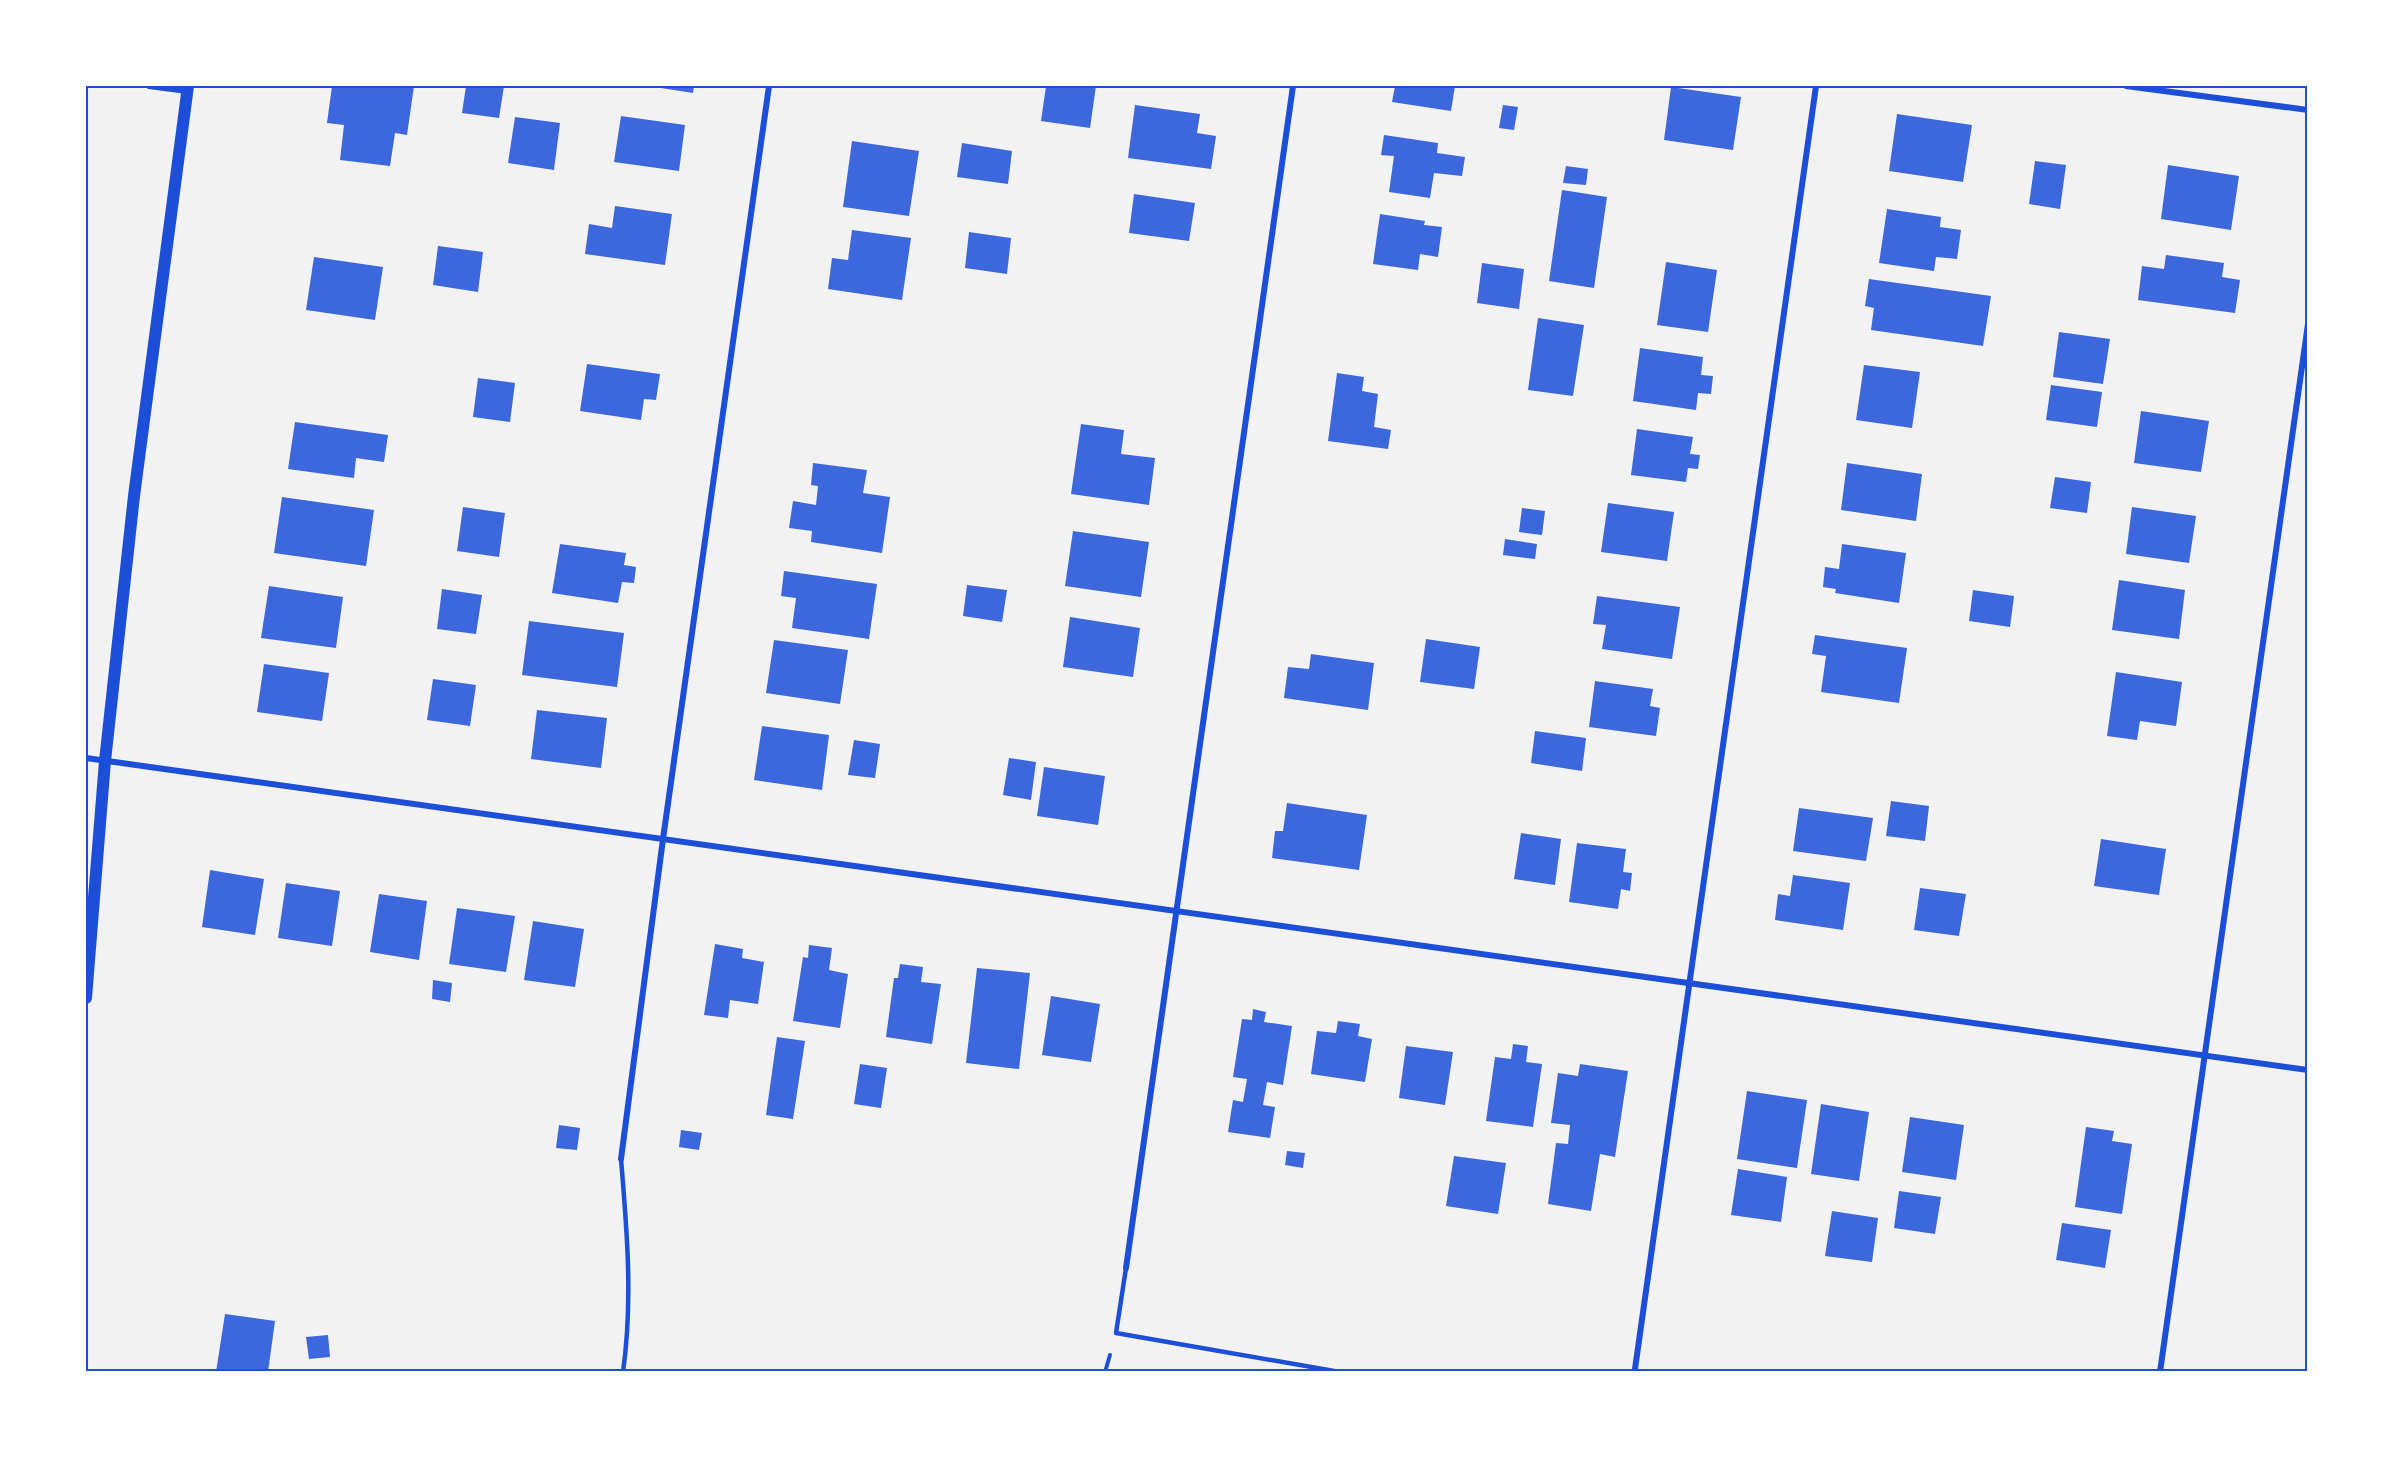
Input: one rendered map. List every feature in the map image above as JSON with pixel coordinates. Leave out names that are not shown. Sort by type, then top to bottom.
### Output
[{"type":"main road","points":[[86,998],[105,761],[152,344],[188,88]]},
{"type":"street","points":[[149,86],[188,88]]},
{"type":"street","points":[[621,1159],[663,838],[769,86]]},
{"type":"street","points":[[1126,1268],[1293,86]]},
{"type":"street","points":[[1635,1370],[1816,86]]},
{"type":"street","points":[[2126,86],[2307,110]]},
{"type":"street","points":[[2160,1371],[2307,324]]},
{"type":"street","points":[[86,758],[2307,1070]]},
{"type":"lane","points":[[621,1159],[628,1262],[628,1332],[623,1371]]},
{"type":"lane","points":[[1126,1268],[1116,1333],[1340,1371]]},
{"type":"building","points":[[332,86],[414,86],[407,135],[395,133],[390,166],[340,160],[344,125],[327,123]]},
{"type":"building","points":[[466,86],[504,86],[499,118],[462,113]]},
{"type":"building","points":[[648,86],[694,86],[693,93]]},
{"type":"building","points":[[1046,86],[1096,86],[1090,128],[1041,121]]},
{"type":"building","points":[[1395,86],[1455,86],[1451,111],[1392,102]]},
{"type":"building","points":[[1671,87],[1741,97],[1733,150],[1664,140]]},
{"type":"building","points":[[1135,105],[1200,114],[1197,133],[1216,136],[1211,169],[1128,158]]},
{"type":"building","points":[[1503,105],[1518,107],[1514,130],[1499,128]]},
{"type":"building","points":[[1897,114],[1972,125],[1963,182],[1889,171]]},
{"type":"building","points":[[621,116],[685,125],[679,171],[614,162]]},
{"type":"building","points":[[515,117],[560,123],[554,170],[508,163]]},
{"type":"building","points":[[1384,135],[1438,143],[1437,153],[1465,157],[1462,176],[1434,173],[1430,198],[1389,192],[1394,156],[1381,155]]},
{"type":"building","points":[[852,141],[919,151],[909,216],[843,207]]},
{"type":"building","points":[[962,143],[1012,151],[1008,184],[957,177]]},
{"type":"building","points":[[2035,161],[2066,165],[2060,209],[2029,204]]},
{"type":"building","points":[[2168,165],[2239,176],[2231,230],[2161,219]]},
{"type":"building","points":[[1566,166],[1588,169],[1586,185],[1563,183]]},
{"type":"building","points":[[1562,190],[1607,197],[1594,288],[1549,281]]},
{"type":"building","points":[[1134,194],[1195,203],[1189,241],[1129,233]]},
{"type":"building","points":[[615,206],[672,214],[665,265],[585,254],[589,224],[612,228]]},
{"type":"building","points":[[1887,209],[1941,217],[1940,227],[1961,230],[1957,259],[1936,257],[1934,271],[1879,263]]},
{"type":"building","points":[[1380,214],[1425,221],[1424,225],[1442,227],[1438,257],[1420,254],[1418,270],[1373,264]]},
{"type":"building","points":[[852,230],[911,238],[902,300],[828,289],[832,258],[848,260]]},
{"type":"building","points":[[969,232],[1011,238],[1007,274],[965,268]]},
{"type":"building","points":[[438,246],[483,252],[478,292],[433,285]]},
{"type":"building","points":[[2166,255],[2224,263],[2222,277],[2240,280],[2235,313],[2138,300],[2142,266],[2164,269]]},
{"type":"building","points":[[314,257],[383,267],[375,320],[306,310]]},
{"type":"building","points":[[1666,262],[1717,270],[1708,332],[1657,325]]},
{"type":"building","points":[[1482,263],[1524,269],[1519,309],[1477,303]]},
{"type":"building","points":[[1869,279],[1991,296],[1983,346],[1871,330],[1874,308],[1865,306]]},
{"type":"building","points":[[1538,318],[1584,325],[1573,396],[1528,390]]},
{"type":"building","points":[[2059,332],[2110,339],[2103,384],[2053,377]]},
{"type":"building","points":[[1640,348],[1703,357],[1701,375],[1713,376],[1711,394],[1698,393],[1696,410],[1633,401]]},
{"type":"building","points":[[587,364],[660,374],[656,400],[644,399],[641,420],[580,411]]},
{"type":"building","points":[[1864,365],[1920,372],[1912,428],[1856,420]]},
{"type":"building","points":[[1337,373],[1364,377],[1362,391],[1378,394],[1374,427],[1391,430],[1388,449],[1328,441]]},
{"type":"building","points":[[478,378],[515,383],[510,422],[473,417]]},
{"type":"building","points":[[2051,385],[2102,392],[2097,427],[2046,420]]},
{"type":"building","points":[[2141,411],[2209,421],[2201,472],[2134,463]]},
{"type":"building","points":[[295,422],[388,435],[384,462],[356,458],[354,478],[288,469]]},
{"type":"building","points":[[1081,424],[1124,430],[1121,454],[1155,458],[1149,505],[1071,494]]},
{"type":"building","points":[[1637,429],[1693,437],[1690,454],[1700,455],[1698,469],[1688,468],[1686,482],[1631,475]]},
{"type":"building","points":[[813,463],[867,470],[863,493],[890,497],[882,553],[811,542],[812,531],[789,528],[793,501],[816,505],[818,486],[811,485]]},
{"type":"building","points":[[1847,463],[1922,474],[1916,521],[1841,510]]},
{"type":"building","points":[[2055,477],[2091,482],[2087,513],[2050,508]]},
{"type":"building","points":[[282,497],[374,510],[366,566],[274,553]]},
{"type":"building","points":[[1608,503],[1674,512],[1667,561],[1601,552]]},
{"type":"building","points":[[463,507],[505,513],[499,557],[457,551]]},
{"type":"building","points":[[2132,507],[2196,516],[2189,563],[2126,554]]},
{"type":"building","points":[[1522,508],[1545,511],[1542,535],[1519,532]]},
{"type":"building","points":[[1073,531],[1149,542],[1141,597],[1065,586]]},
{"type":"building","points":[[1505,539],[1537,544],[1535,559],[1503,555]]},
{"type":"building","points":[[560,544],[626,553],[624,565],[636,567],[634,583],[622,582],[618,603],[552,593]]},
{"type":"building","points":[[1842,544],[1906,553],[1899,603],[1835,593],[1836,589],[1823,587],[1825,567],[1839,569]]},
{"type":"building","points":[[784,571],[877,584],[869,639],[792,628],[796,598],[781,596]]},
{"type":"building","points":[[2119,580],[2185,590],[2179,639],[2112,630]]},
{"type":"building","points":[[967,585],[1007,590],[1002,622],[963,616]]},
{"type":"building","points":[[269,586],[343,597],[336,648],[261,638]]},
{"type":"building","points":[[442,589],[482,595],[476,634],[437,629]]},
{"type":"building","points":[[1973,590],[2014,596],[2010,627],[1969,621]]},
{"type":"building","points":[[1597,596],[1680,607],[1672,659],[1602,649],[1606,625],[1593,624]]},
{"type":"building","points":[[1070,617],[1140,628],[1133,677],[1063,667]]},
{"type":"building","points":[[529,621],[624,633],[617,687],[522,675]]},
{"type":"building","points":[[1815,635],[1907,648],[1899,703],[1821,692],[1826,656],[1812,654]]},
{"type":"building","points":[[1426,639],[1480,647],[1474,689],[1420,682]]},
{"type":"building","points":[[774,640],[848,650],[840,704],[766,693]]},
{"type":"building","points":[[1311,654],[1374,663],[1368,710],[1284,698],[1288,667],[1309,669]]},
{"type":"building","points":[[264,664],[329,673],[322,721],[257,712]]},
{"type":"building","points":[[2116,672],[2182,682],[2176,726],[2140,721],[2137,740],[2107,736]]},
{"type":"building","points":[[433,679],[476,685],[470,726],[427,720]]},
{"type":"building","points":[[1595,681],[1653,689],[1650,706],[1660,708],[1656,736],[1589,727]]},
{"type":"building","points":[[537,710],[607,718],[601,768],[531,759]]},
{"type":"building","points":[[762,726],[829,735],[822,790],[754,780]]},
{"type":"building","points":[[1535,731],[1586,738],[1582,771],[1531,763]]},
{"type":"building","points":[[854,740],[880,744],[875,778],[848,775]]},
{"type":"building","points":[[1009,758],[1036,762],[1031,800],[1003,795]]},
{"type":"building","points":[[1044,767],[1105,776],[1098,825],[1037,816]]},
{"type":"building","points":[[1891,801],[1929,806],[1925,841],[1886,836]]},
{"type":"building","points":[[1287,803],[1367,815],[1359,870],[1272,858],[1275,831],[1283,831]]},
{"type":"building","points":[[1799,808],[1873,818],[1866,861],[1793,851]]},
{"type":"building","points":[[1521,833],[1561,839],[1555,885],[1514,879]]},
{"type":"building","points":[[2101,839],[2166,849],[2159,895],[2094,886]]},
{"type":"building","points":[[1577,843],[1626,849],[1623,872],[1632,873],[1630,891],[1621,889],[1618,909],[1569,902]]},
{"type":"building","points":[[210,870],[264,879],[255,935],[202,927]]},
{"type":"building","points":[[1793,875],[1850,883],[1843,930],[1775,920],[1778,894],[1790,896]]},
{"type":"building","points":[[286,883],[340,891],[332,946],[278,938]]},
{"type":"building","points":[[1920,888],[1966,894],[1959,936],[1914,930]]},
{"type":"building","points":[[379,894],[427,901],[419,960],[370,952]]},
{"type":"building","points":[[457,908],[515,916],[506,972],[449,964]]},
{"type":"building","points":[[533,921],[584,929],[575,987],[524,980]]},
{"type":"building","points":[[715,944],[743,949],[742,958],[764,962],[758,1004],[730,1000],[728,1018],[704,1015]]},
{"type":"building","points":[[809,945],[832,948],[829,970],[848,974],[840,1028],[793,1021],[803,957],[808,958]]},
{"type":"building","points":[[900,964],[923,967],[921,982],[941,984],[932,1044],[886,1037],[894,978],[898,978]]},
{"type":"building","points":[[977,968],[1030,973],[1019,1069],[966,1063]]},
{"type":"building","points":[[433,980],[452,983],[450,1002],[432,999]]},
{"type":"building","points":[[1051,996],[1100,1004],[1091,1062],[1042,1055]]},
{"type":"building","points":[[1253,1009],[1266,1012],[1264,1022],[1292,1026],[1283,1085],[1267,1082],[1263,1105],[1275,1107],[1270,1138],[1228,1132],[1233,1100],[1243,1102],[1247,1079],[1233,1077],[1242,1019],[1252,1020]]},
{"type":"building","points":[[1338,1021],[1360,1024],[1358,1036],[1372,1039],[1365,1082],[1311,1074],[1317,1031],[1336,1033]]},
{"type":"building","points":[[777,1037],[805,1041],[793,1119],[766,1115]]},
{"type":"building","points":[[1513,1044],[1528,1046],[1526,1062],[1542,1064],[1533,1127],[1486,1121],[1495,1057],[1511,1059]]},
{"type":"building","points":[[1406,1046],[1453,1052],[1445,1105],[1399,1098]]},
{"type":"building","points":[[860,1064],[887,1068],[881,1108],[854,1104]]},
{"type":"building","points":[[1580,1064],[1628,1071],[1615,1157],[1600,1154],[1591,1211],[1548,1204],[1556,1143],[1568,1144],[1570,1125],[1551,1123],[1558,1073],[1578,1076]]},
{"type":"building","points":[[1747,1091],[1807,1100],[1797,1168],[1737,1159]]},
{"type":"building","points":[[1821,1104],[1869,1112],[1859,1181],[1811,1174]]},
{"type":"building","points":[[1910,1117],[1964,1125],[1956,1180],[1902,1172]]},
{"type":"building","points":[[559,1125],[580,1128],[577,1150],[556,1148]]},
{"type":"building","points":[[2086,1127],[2114,1131],[2112,1141],[2132,1144],[2122,1214],[2075,1207]]},
{"type":"building","points":[[681,1130],[702,1133],[699,1150],[679,1147]]},
{"type":"building","points":[[1287,1151],[1305,1153],[1303,1168],[1285,1165]]},
{"type":"building","points":[[1454,1156],[1506,1163],[1498,1214],[1446,1206]]},
{"type":"building","points":[[1738,1169],[1787,1177],[1781,1222],[1731,1215]]},
{"type":"building","points":[[1899,1191],[1941,1197],[1935,1234],[1894,1228]]},
{"type":"building","points":[[1832,1211],[1878,1218],[1872,1262],[1825,1256]]},
{"type":"building","points":[[2062,1223],[2111,1230],[2105,1268],[2056,1260]]},
{"type":"building","points":[[225,1314],[275,1321],[268,1372],[216,1372]]},
{"type":"building","points":[[328,1335],[330,1357],[309,1359],[306,1337]]}]
